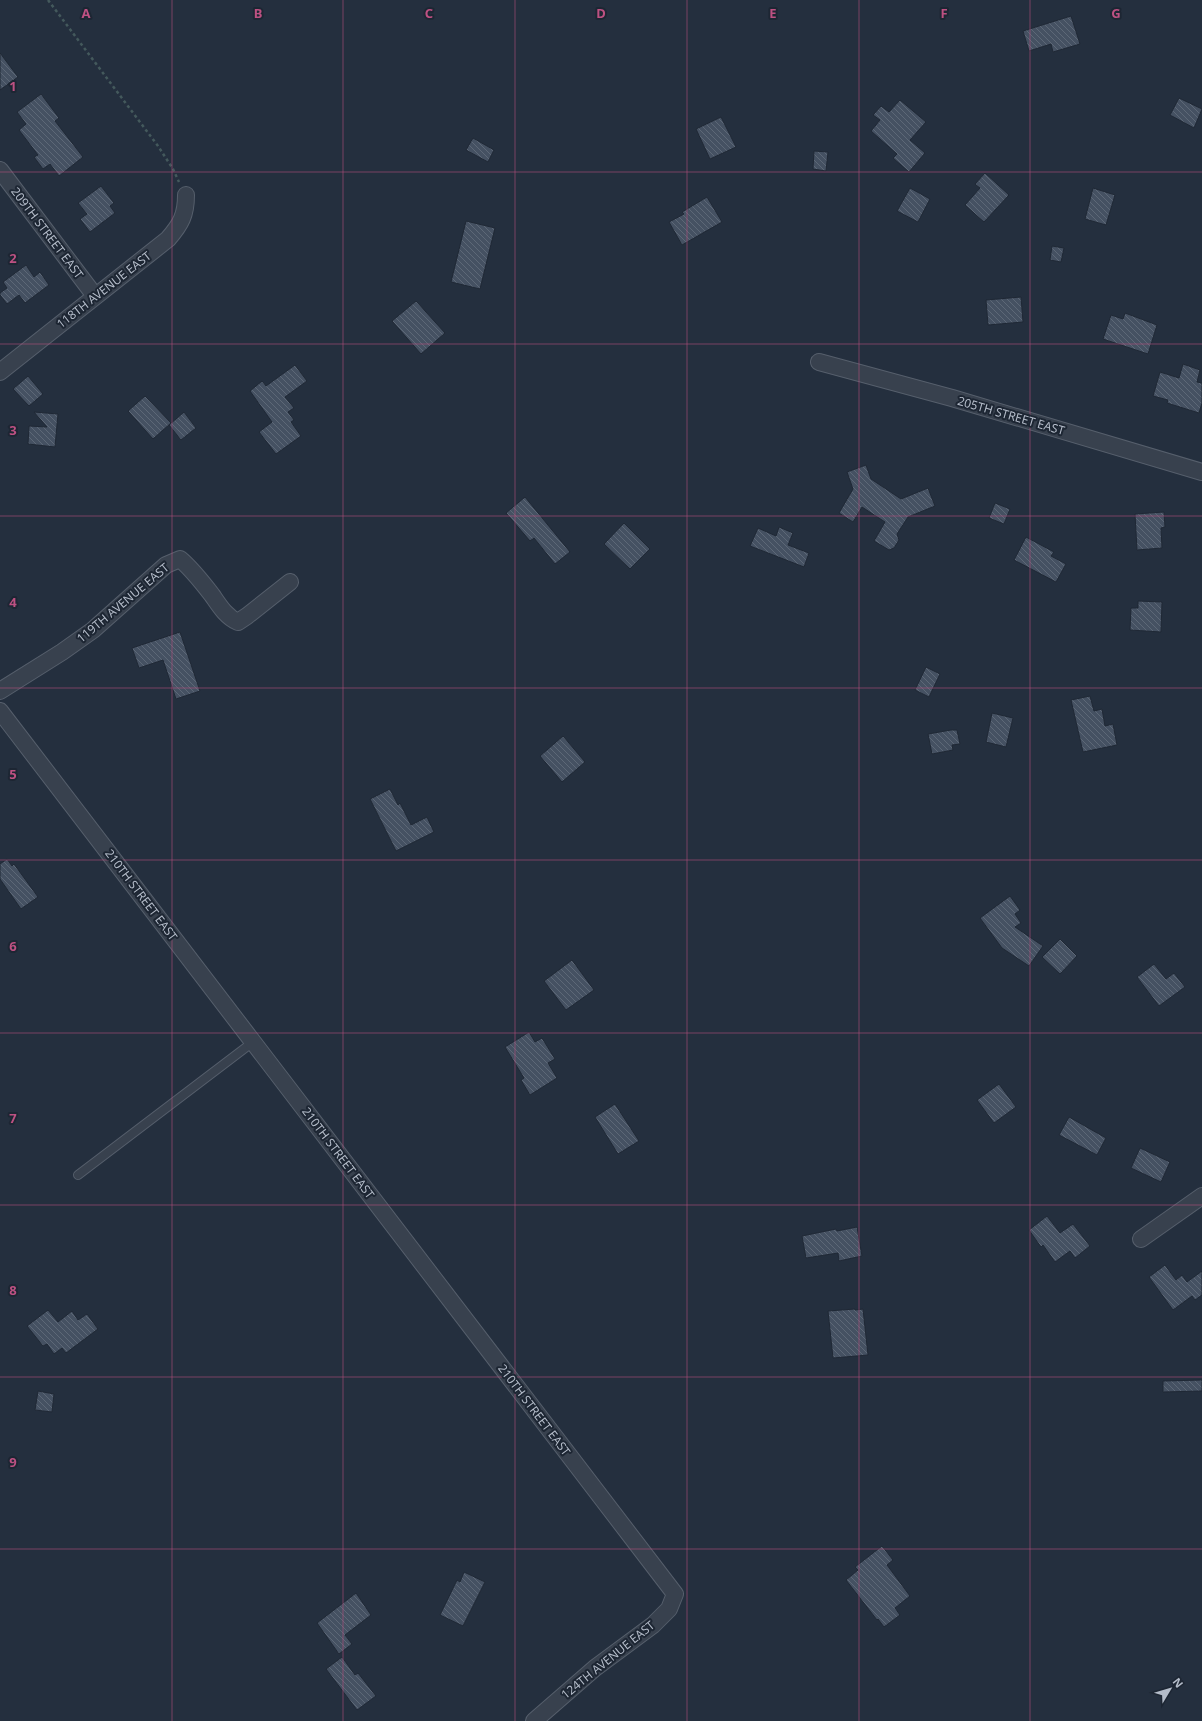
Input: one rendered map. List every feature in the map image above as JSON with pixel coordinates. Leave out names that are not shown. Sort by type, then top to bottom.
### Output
[{"type":"street","name":"209TH STREET EAST","points":[[0,170],[95,296]]},
{"type":"street","name":"118TH AVENUE EAST","points":[[0,372],[168,240],[180,225],[186,210],[186,195]]},
{"type":"street","name":"205TH STREET EAST","points":[[819,362],[952,398],[1202,472]]},
{"type":"street","name":"119TH AVENUE EAST","points":[[0,691],[62,652],[93,630],[172,561],[180,560],[188,566],[224,611],[232,619],[238,622],[290,582]]},
{"type":"street","name":"210TH STREET EAST","points":[[0,711],[675,1594]]},
{"type":"street","points":[[1141,1239],[1202,1196]]},
{"type":"street","name":"124TH AVENUE EAST","points":[[534,1721],[595,1668],[654,1624],[669,1609],[675,1594]]},
{"type":"lane","points":[[78,1175],[253,1042]]},
{"type":"path","points":[[48,0],[158,146],[173,169],[186,195]]},
{"type":"building","points":[[1071,16],[1080,44],[1053,52],[1051,44],[1029,51],[1023,31]]},
{"type":"building","points":[[0,53],[18,77],[0,90]]},
{"type":"building","points":[[41,94],[59,118],[55,121],[83,157],[59,176],[50,164],[43,169],[34,157],[38,155],[19,130],[26,124],[17,112]]},
{"type":"building","points":[[1179,98],[1202,109],[1194,128],[1170,115]]},
{"type":"building","points":[[900,100],[926,122],[910,140],[925,153],[909,172],[893,158],[897,154],[871,131],[880,120],[873,115],[881,106],[889,112]]},
{"type":"building","points":[[721,117],[736,147],[710,159],[696,129]]},
{"type":"building","points":[[473,138],[494,150],[488,162],[466,150]]},
{"type":"building","points":[[814,151],[828,152],[826,171],[813,169]]},
{"type":"building","points":[[985,173],[1009,195],[984,222],[965,205],[980,188],[975,184]]},
{"type":"building","points":[[101,186],[114,203],[110,206],[115,213],[90,232],[80,219],[87,214],[78,203]]},
{"type":"building","points":[[910,188],[930,199],[918,222],[897,211]]},
{"type":"building","points":[[1093,188],[1115,195],[1106,225],[1085,219]]},
{"type":"building","points":[[707,197],[722,222],[682,245],[669,222],[684,214],[682,212]]},
{"type":"building","points":[[466,221],[495,228],[480,289],[451,282]]},
{"type":"building","points":[[1052,246],[1064,248],[1061,262],[1050,260]]},
{"type":"building","points":[[26,265],[34,277],[40,272],[49,285],[25,303],[19,295],[7,304],[0,295],[0,293],[7,288],[3,282]]},
{"type":"building","points":[[1021,297],[1023,322],[988,325],[986,300]]},
{"type":"building","points":[[416,301],[445,333],[421,354],[392,321]]},
{"type":"building","points":[[1125,313],[1157,325],[1148,354],[1103,339],[1111,315],[1123,319]]},
{"type":"building","points":[[1183,364],[1200,370],[1197,382],[1202,383],[1202,403],[1199,413],[1167,403],[1168,400],[1153,396],[1160,372],[1179,378]]},
{"type":"building","points":[[295,365],[307,381],[285,397],[294,408],[288,412],[294,420],[291,422],[301,436],[276,454],[259,432],[272,422],[250,391],[262,381],[266,386]]},
{"type":"building","points":[[28,376],[43,394],[29,406],[13,389]]},
{"type":"building","points":[[145,396],[171,423],[153,439],[128,411]]},
{"type":"building","points":[[34,412],[58,414],[55,447],[28,444],[29,426],[47,427]]},
{"type":"building","points":[[184,412],[196,428],[181,440],[169,425]]},
{"type":"building","points":[[866,465],[871,479],[901,499],[928,488],[935,506],[908,517],[897,534],[899,540],[894,548],[889,550],[874,541],[885,522],[862,507],[853,522],[839,513],[853,489],[847,472]]},
{"type":"building","points":[[525,497],[570,552],[555,564],[534,538],[530,541],[506,513]]},
{"type":"building","points":[[995,503],[1010,509],[1004,524],[989,518]]},
{"type":"building","points":[[1164,512],[1165,527],[1161,528],[1162,548],[1137,550],[1135,514]]},
{"type":"building","points":[[624,523],[650,549],[630,569],[604,544]]},
{"type":"building","points":[[779,527],[793,533],[788,545],[809,553],[804,567],[750,546],[758,528],[776,536]]},
{"type":"building","points":[[1026,537],[1054,552],[1051,556],[1066,564],[1056,582],[1014,560]]},
{"type":"building","points":[[1138,601],[1162,602],[1161,632],[1130,630],[1131,608],[1138,608]]},
{"type":"building","points":[[180,632],[200,691],[176,699],[163,660],[139,668],[132,648]]},
{"type":"building","points":[[926,667],[940,674],[929,697],[915,690]]},
{"type":"building","points":[[1090,696],[1094,711],[1102,709],[1105,726],[1113,724],[1117,745],[1083,752],[1071,700]]},
{"type":"building","points":[[992,713],[1013,718],[1006,747],[986,742]]},
{"type":"building","points":[[957,730],[960,744],[952,745],[953,750],[932,754],[928,734]]},
{"type":"building","points":[[563,736],[585,762],[562,782],[540,756]]},
{"type":"building","points":[[390,789],[398,805],[400,803],[411,825],[427,817],[434,832],[396,851],[370,799]]},
{"type":"building","points":[[7,859],[12,866],[14,864],[38,897],[21,909],[0,879],[0,864]]},
{"type":"building","points":[[1010,896],[1020,910],[1015,914],[1021,923],[1015,927],[1043,946],[1029,966],[1002,948],[980,918]]},
{"type":"building","points":[[1060,939],[1077,956],[1060,974],[1042,957]]},
{"type":"building","points":[[572,960],[594,990],[566,1010],[544,981]]},
{"type":"building","points":[[1154,964],[1166,979],[1174,973],[1185,987],[1159,1006],[1137,977]]},
{"type":"building","points":[[529,1032],[535,1042],[542,1038],[555,1059],[548,1063],[557,1078],[530,1095],[521,1080],[524,1078],[505,1047]]},
{"type":"building","points":[[999,1084],[1016,1107],[994,1123],[977,1100]]},
{"type":"building","points":[[615,1104],[639,1141],[618,1154],[595,1117]]},
{"type":"building","points":[[1069,1117],[1106,1138],[1097,1155],[1059,1135]]},
{"type":"building","points":[[1140,1148],[1170,1162],[1161,1182],[1131,1168]]},
{"type":"building","points":[[1047,1216],[1060,1233],[1073,1224],[1090,1246],[1075,1258],[1070,1251],[1055,1262],[1043,1245],[1041,1247],[1029,1230]]},
{"type":"building","points":[[857,1227],[862,1256],[839,1261],[838,1253],[806,1258],[802,1236],[836,1229],[837,1231]]},
{"type":"building","points":[[1165,1265],[1176,1280],[1182,1275],[1187,1282],[1202,1271],[1202,1295],[1195,1300],[1192,1296],[1173,1310],[1149,1277]]},
{"type":"building","points":[[863,1309],[868,1355],[833,1358],[828,1311]]},
{"type":"building","points":[[48,1310],[58,1322],[72,1311],[78,1320],[87,1314],[98,1329],[66,1353],[62,1348],[54,1354],[47,1344],[43,1346],[27,1326]]},
{"type":"building","points":[[1202,1380],[1202,1391],[1163,1392],[1163,1381]]},
{"type":"building","points":[[38,1391],[54,1394],[52,1412],[35,1410]]},
{"type":"building","points":[[882,1546],[893,1560],[887,1565],[910,1596],[895,1608],[900,1615],[884,1627],[846,1580],[858,1570],[855,1567]]},
{"type":"building","points":[[464,1572],[485,1582],[463,1626],[440,1615],[457,1580],[460,1582]]},
{"type":"building","points":[[356,1593],[371,1615],[345,1635],[352,1644],[339,1654],[317,1623]]},
{"type":"building","points":[[342,1657],[355,1675],[358,1673],[376,1696],[357,1710],[326,1669]]}]
